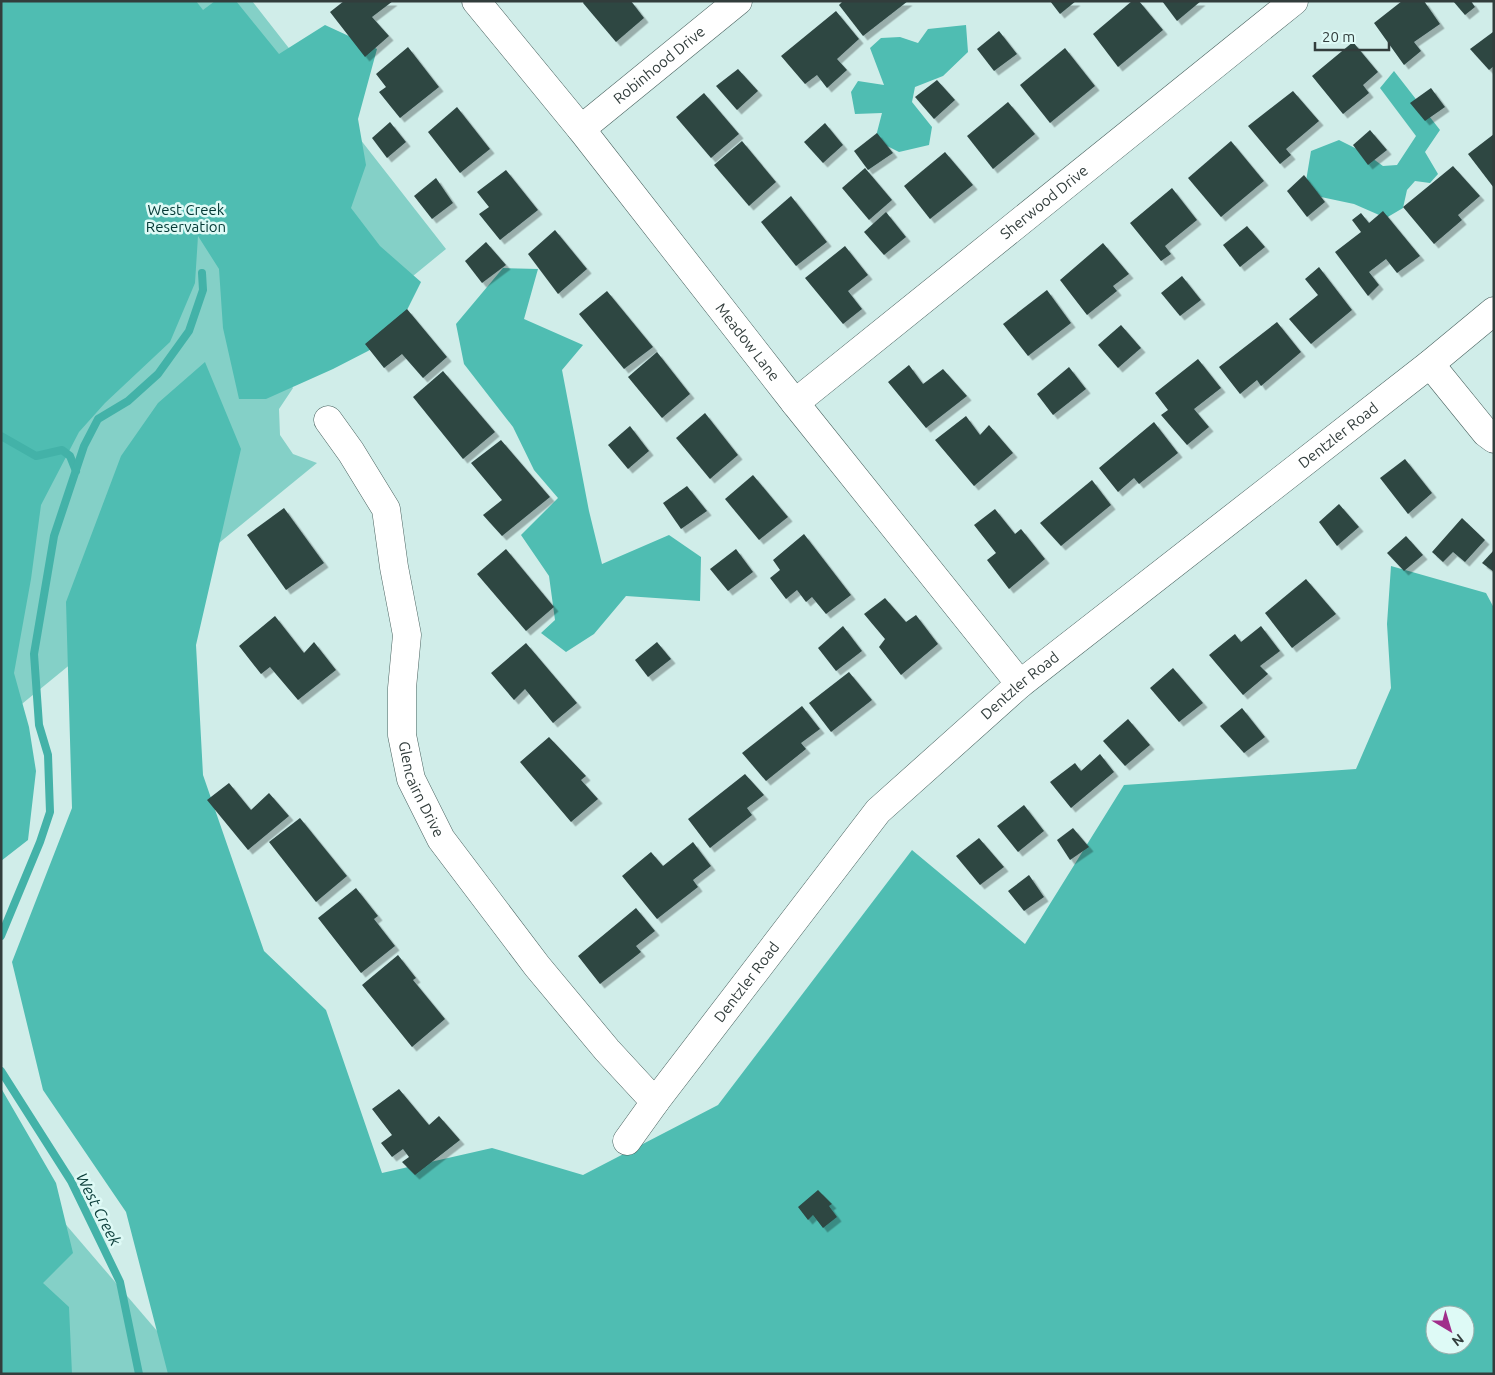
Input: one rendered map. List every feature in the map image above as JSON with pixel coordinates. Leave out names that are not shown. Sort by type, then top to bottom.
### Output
[{"type":"street","name":"Meadow Lane","points":[[476,1],[581,129],[795,403],[1020,684]]},
{"type":"street","name":"Robinhood Drive","points":[[581,129],[738,1]]},
{"type":"street","name":"Sherwood Drive","points":[[795,403],[1294,1]]},
{"type":"street","name":"Dentzler Road","points":[[627,1141],[878,811],[1020,684],[1430,364],[1494,311]]},
{"type":"street","points":[[1430,364],[1486,433],[1494,439]]},
{"type":"street","name":"Glencairn Drive","points":[[328,420],[351,452],[386,509],[407,635],[402,688],[402,736],[411,779],[440,839],[537,966],[607,1050],[655,1102]]},
{"type":"green space","name":"West Creek Reservation","points":[[1,1],[252,1],[446,249],[287,379],[293,388],[279,409],[280,435],[293,454],[317,463],[1,721]]},
{"type":"green space","name":"West Creek Reservation","points":[[1,1],[196,1],[203,10],[215,1],[236,1],[279,54],[325,25],[377,49],[358,119],[366,165],[351,208],[380,246],[421,282],[396,332],[368,351],[266,399],[239,399],[223,328],[219,269],[198,236],[195,283],[170,342],[105,403],[79,432],[41,505],[31,579],[14,673],[29,727],[36,771],[28,840],[1,861]]},
{"type":"green space","points":[[966,25],[968,52],[943,76],[915,87],[912,102],[932,127],[929,145],[899,152],[875,140],[882,113],[855,114],[851,92],[858,81],[884,85],[870,48],[881,38],[900,37],[918,43],[928,29]]},
{"type":"green space","points":[[1394,71],[1440,130],[1425,152],[1438,174],[1430,183],[1415,181],[1407,190],[1403,208],[1386,218],[1354,204],[1321,197],[1306,181],[1311,151],[1339,140],[1365,153],[1383,166],[1397,165],[1416,136],[1380,88]]},
{"type":"green space","points":[[503,268],[538,269],[524,319],[583,345],[562,370],[589,511],[602,564],[669,535],[701,557],[700,601],[626,596],[594,634],[566,652],[541,633],[555,620],[549,576],[521,535],[558,498],[534,470],[513,427],[464,364],[456,324]]},
{"type":"green space","points":[[205,362],[241,449],[196,645],[203,775],[264,951],[326,1010],[382,1173],[492,1148],[583,1175],[718,1105],[912,850],[1025,944],[1124,785],[1356,769],[1391,688],[1387,624],[1391,566],[1486,593],[1494,608],[1494,1374],[168,1374],[126,1212],[43,1090],[12,962],[72,808],[66,602],[121,456],[158,403]]},
{"type":"green space","points":[[1,1088],[56,1183],[73,1253],[43,1283],[69,1307],[72,1374],[1,1374]]},
{"type":"green space","points":[[1,1149],[194,1374],[1,1374]]},
{"type":"building","points":[[344,1],[393,1],[372,17],[389,36],[365,57],[330,12]]},
{"type":"building","points":[[584,1],[631,1],[644,18],[616,42],[583,3]]},
{"type":"building","points":[[843,1],[908,1],[863,36],[839,5]]},
{"type":"building","points":[[1050,1],[1076,1],[1060,14]]},
{"type":"building","points":[[1132,1],[1139,1],[1163,30],[1118,67],[1093,34]]},
{"type":"building","points":[[1162,1],[1201,1],[1177,21]]},
{"type":"building","points":[[1402,1],[1424,1],[1440,24],[1414,42],[1421,51],[1404,65],[1374,23]]},
{"type":"building","points":[[1453,1],[1471,1],[1475,7],[1465,15]]},
{"type":"building","points":[[836,11],[859,39],[837,59],[847,70],[827,88],[817,75],[805,84],[781,56]]},
{"type":"building","points":[[999,31],[1017,54],[994,71],[977,49]]},
{"type":"building","points":[[1493,32],[1494,66],[1489,70],[1470,49]]},
{"type":"building","points":[[1353,42],[1378,72],[1363,85],[1369,93],[1343,114],[1312,76]]},
{"type":"building","points":[[408,47],[439,87],[400,118],[379,92],[386,87],[376,74]]},
{"type":"building","points":[[1065,48],[1095,86],[1050,123],[1020,85]]},
{"type":"building","points":[[738,69],[758,91],[737,110],[716,86]]},
{"type":"building","points":[[937,80],[955,100],[934,119],[915,97]]},
{"type":"building","points":[[1431,88],[1445,107],[1425,121],[1410,103]]},
{"type":"building","points":[[1293,91],[1319,121],[1286,149],[1291,155],[1280,164],[1248,126]]},
{"type":"building","points":[[704,93],[739,134],[711,158],[676,117]]},
{"type":"building","points":[[1008,102],[1035,134],[993,169],[967,136]]},
{"type":"building","points":[[457,107],[490,149],[460,173],[428,132]]},
{"type":"building","points":[[390,122],[406,142],[387,158],[372,138]]},
{"type":"building","points":[[825,123],[843,145],[823,163],[804,142]]},
{"type":"building","points":[[1370,130],[1387,150],[1368,165],[1353,145]]},
{"type":"building","points":[[877,133],[893,153],[868,170],[854,151]]},
{"type":"building","points":[[1494,134],[1494,188],[1468,154]]},
{"type":"building","points":[[742,141],[776,182],[749,206],[714,165]]},
{"type":"building","points":[[1231,141],[1264,181],[1221,217],[1188,178]]},
{"type":"building","points":[[945,152],[973,185],[930,219],[904,186]]},
{"type":"building","points":[[1453,166],[1480,196],[1458,215],[1462,220],[1434,244],[1403,207]]},
{"type":"building","points":[[865,168],[892,200],[869,220],[842,188]]},
{"type":"building","points":[[506,170],[538,210],[500,240],[479,214],[489,207],[477,192]]},
{"type":"building","points":[[1304,175],[1325,202],[1307,217],[1287,191]]},
{"type":"building","points":[[436,178],[453,203],[432,219],[414,196]]},
{"type":"building","points":[[1172,188],[1197,220],[1165,246],[1171,254],[1161,261],[1130,223]]},
{"type":"building","points":[[791,196],[827,242],[796,266],[761,222]]},
{"type":"building","points":[[1383,211],[1420,256],[1397,273],[1386,259],[1369,272],[1379,285],[1368,296],[1335,252],[1361,232],[1352,220],[1361,213],[1369,223]]},
{"type":"building","points":[[886,212],[906,237],[884,255],[864,232]]},
{"type":"building","points":[[1247,226],[1265,247],[1240,267],[1223,245]]},
{"type":"building","points":[[555,230],[587,269],[558,294],[528,254]]},
{"type":"building","points":[[486,242],[506,265],[482,283],[465,261]]},
{"type":"building","points":[[1103,243],[1129,274],[1113,286],[1117,291],[1087,315],[1060,280]]},
{"type":"building","points":[[845,246],[868,275],[848,291],[862,309],[843,324],[805,278]]},
{"type":"building","points":[[1319,267],[1352,310],[1311,344],[1289,319],[1318,295],[1305,279]]},
{"type":"building","points":[[1182,276],[1201,300],[1180,316],[1161,293]]},
{"type":"building","points":[[1047,290],[1071,323],[1028,356],[1003,324]]},
{"type":"building","points":[[607,291],[653,347],[624,369],[579,314]]},
{"type":"building","points":[[407,309],[447,357],[423,378],[402,354],[384,368],[365,344]]},
{"type":"building","points":[[1277,322],[1301,352],[1261,386],[1257,380],[1240,394],[1219,367]]},
{"type":"building","points":[[1121,325],[1141,348],[1118,368],[1098,345]]},
{"type":"building","points":[[657,352],[690,394],[662,418],[628,377]]},
{"type":"building","points":[[1198,359],[1221,388],[1194,409],[1209,427],[1187,445],[1161,415],[1168,410],[1155,393]]},
{"type":"building","points":[[909,365],[923,384],[943,369],[967,396],[926,428],[888,382]]},
{"type":"building","points":[[1069,367],[1086,389],[1053,415],[1037,394]]},
{"type":"building","points":[[443,371],[495,432],[463,459],[413,397]]},
{"type":"building","points":[[705,413],[738,455],[710,479],[676,438]]},
{"type":"building","points":[[966,416],[980,435],[989,425],[1013,453],[974,486],[935,440]]},
{"type":"building","points":[[1154,422],[1178,453],[1139,484],[1134,478],[1118,492],[1099,468]]},
{"type":"building","points":[[630,426],[649,451],[628,469],[608,445]]},
{"type":"building","points":[[501,440],[550,497],[502,536],[483,515],[502,500],[471,463]]},
{"type":"building","points":[[1405,459],[1432,493],[1408,514],[1380,478]]},
{"type":"building","points":[[753,475],[788,517],[759,540],[725,499]]},
{"type":"building","points":[[1092,480],[1111,505],[1061,546],[1040,523]]},
{"type":"building","points":[[687,486],[707,511],[681,529],[663,503]]},
{"type":"building","points":[[1339,504],[1359,527],[1337,546],[1319,522]]},
{"type":"building","points":[[284,508],[324,563],[286,590],[247,535]]},
{"type":"building","points":[[995,509],[1015,534],[1021,529],[1045,559],[1009,589],[987,560],[996,553],[974,525]]},
{"type":"building","points":[[1462,518],[1485,540],[1465,562],[1453,552],[1443,562],[1432,552]]},
{"type":"building","points":[[804,534],[851,595],[826,614],[812,597],[806,602],[797,590],[786,599],[770,578],[780,570],[773,560]]},
{"type":"building","points":[[1406,536],[1423,555],[1404,571],[1387,553]]},
{"type":"building","points":[[506,549],[554,607],[526,631],[477,574]]},
{"type":"building","points":[[736,549],[753,572],[728,591],[710,569]]},
{"type":"building","points":[[1494,550],[1494,572],[1482,563]]},
{"type":"building","points":[[1306,579],[1336,614],[1292,648],[1265,613]]},
{"type":"building","points":[[885,598],[906,622],[916,615],[938,644],[901,675],[879,647],[885,639],[864,614]]},
{"type":"building","points":[[275,616],[304,653],[314,642],[336,670],[298,700],[270,667],[261,674],[239,646]]},
{"type":"building","points":[[843,626],[862,651],[836,671],[818,648]]},
{"type":"building","points":[[1261,626],[1280,651],[1260,666],[1268,674],[1243,695],[1209,655],[1235,634],[1241,642]]},
{"type":"building","points":[[657,642],[671,659],[648,677],[635,660]]},
{"type":"building","points":[[526,643],[577,703],[553,723],[525,689],[514,700],[491,673]]},
{"type":"building","points":[[1173,668],[1203,703],[1179,722],[1150,688]]},
{"type":"building","points":[[849,672],[872,700],[831,732],[809,703]]},
{"type":"building","points":[[802,706],[820,729],[801,743],[806,749],[766,781],[742,753]]},
{"type":"building","points":[[1242,708],[1265,737],[1244,753],[1220,726]]},
{"type":"building","points":[[1128,719],[1150,745],[1125,766],[1103,741]]},
{"type":"building","points":[[549,737],[586,776],[581,780],[598,799],[571,822],[520,762]]},
{"type":"building","points":[[1100,754],[1114,772],[1071,808],[1050,782],[1075,763],[1081,771]]},
{"type":"building","points":[[745,774],[764,795],[747,808],[752,815],[710,848],[688,819]]},
{"type":"building","points":[[229,783],[251,810],[269,793],[289,816],[248,850],[207,800]]},
{"type":"building","points":[[1024,805],[1044,831],[1018,852],[997,826]]},
{"type":"building","points":[[300,818],[347,876],[316,902],[269,842]]},
{"type":"building","points":[[1073,828],[1089,847],[1070,860],[1057,840]]},
{"type":"building","points":[[979,838],[1004,867],[980,885],[956,856]]},
{"type":"building","points":[[693,842],[711,866],[693,880],[698,887],[657,919],[622,876],[651,852],[663,866]]},
{"type":"building","points":[[1029,875],[1044,897],[1024,911],[1008,891]]},
{"type":"building","points":[[356,888],[378,916],[374,919],[395,946],[361,973],[318,918]]},
{"type":"building","points":[[636,908],[655,931],[636,946],[641,952],[600,984],[578,956]]},
{"type":"building","points":[[398,955],[416,978],[413,980],[445,1019],[412,1047],[362,985]]},
{"type":"building","points":[[399,1089],[429,1125],[439,1116],[460,1140],[415,1175],[402,1162],[409,1157],[403,1149],[392,1157],[381,1143],[392,1135],[372,1109]]},
{"type":"building","points":[[818,1190],[832,1204],[829,1206],[837,1217],[823,1228],[813,1215],[808,1220],[798,1207]]},
{"type":"waterway","points":[[1,936],[40,842],[50,812],[48,755],[39,725],[34,654],[54,536],[84,446],[98,419],[128,401],[158,374],[189,331],[203,290],[202,273]]},
{"type":"waterway","points":[[1,436],[36,456],[62,450],[70,456],[76,471]]},
{"type":"waterway","name":"West Creek","points":[[1,1071],[71,1181],[120,1282],[139,1374]]}]
